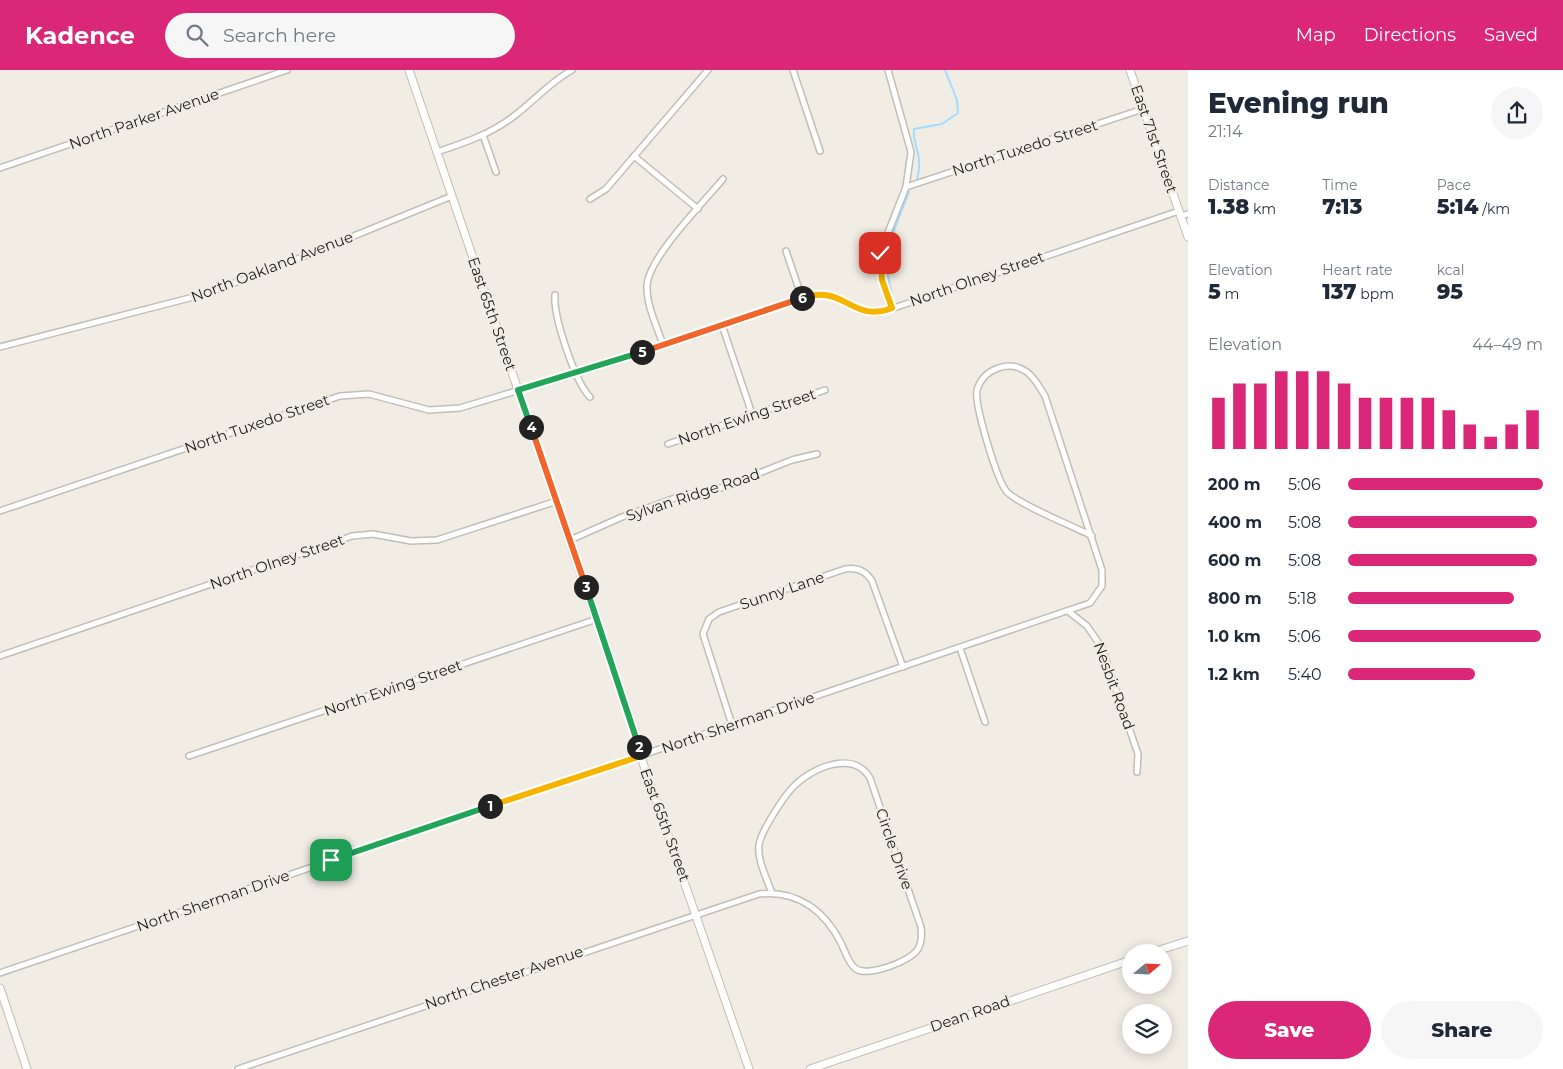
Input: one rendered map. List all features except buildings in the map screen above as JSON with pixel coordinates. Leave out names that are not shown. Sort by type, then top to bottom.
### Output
[{"type":"street","name":"North Parker Avenue","points":[[0,168],[287,70]]},
{"type":"street","name":"East 65th Street","points":[[409,70],[749,1069]]},
{"type":"street","points":[[437,152],[483,135],[515,116],[550,85],[572,70]]},
{"type":"street","points":[[590,199],[604,192],[708,70]]},
{"type":"street","points":[[793,70],[820,151]]},
{"type":"street","points":[[888,70],[910,145],[911,162],[906,187],[880,253],[882,280],[892,308]]},
{"type":"street","name":"East 71st Street","points":[[1130,70],[1183,214],[1188,236]]},
{"type":"street","name":"North Tuxedo Street","points":[[906,187],[1143,109]]},
{"type":"street","points":[[483,135],[496,172]]},
{"type":"street","points":[[634,156],[698,210]]},
{"type":"street","points":[[663,345],[648,300],[649,274],[658,257],[723,179]]},
{"type":"street","name":"North Oakland Avenue","points":[[0,347],[205,294],[285,264],[452,196]]},
{"type":"street","name":"North Olney Street","points":[[518,390],[663,345],[816,294],[832,295],[872,313],[1183,214]]},
{"type":"street","points":[[786,251],[802,298]]},
{"type":"street","points":[[556,295],[556,316],[581,386],[590,397]]},
{"type":"street","points":[[722,325],[752,414]]},
{"type":"street","points":[[1015,367],[1025,371],[1033,378],[1045,396],[1092,536],[1015,498],[1006,491],[1001,482],[977,406],[979,385],[987,374],[994,370],[1015,367]]},
{"type":"street","name":"North Tuxedo Street","points":[[0,511],[340,396],[368,394],[421,409],[445,410],[463,408],[518,390]]},
{"type":"street","name":"North Ewing Street","points":[[668,444],[825,390]]},
{"type":"street","name":"Sylvan Ridge Road","points":[[570,540],[622,517],[677,498],[724,487],[792,460],[817,454]]},
{"type":"street","name":"North Olney Street","points":[[0,656],[352,536],[373,534],[411,541],[437,540],[556,501]]},
{"type":"street","name":"North Sherman Drive","points":[[0,973],[1068,612],[1090,603],[1101,588],[1102,570],[1092,536]]},
{"type":"street","name":"Sunny Lane","points":[[732,725],[703,634],[710,618],[728,609],[845,570],[858,569],[866,572],[872,581],[903,667]]},
{"type":"street","name":"Nesbit Road","points":[[1068,612],[1087,626],[1102,648],[1138,755],[1137,772]]},
{"type":"street","name":"North Ewing Street","points":[[190,756],[597,619]]},
{"type":"street","points":[[960,648],[984,722]]},
{"type":"street","name":"Circle Drive","points":[[843,763],[859,766],[870,778],[921,927],[922,937],[918,949],[908,958],[872,972],[862,971],[851,964],[832,927],[817,910],[794,898],[772,893],[759,856],[759,844],[785,797],[798,782],[816,771],[843,763]]},
{"type":"street","name":"North Chester Avenue","points":[[238,1069],[748,896],[772,893]]},
{"type":"street","points":[[1172,946],[1188,941]]},
{"type":"street","name":"Dean Road","points":[[810,1069],[1122,963]]},
{"type":"street","points":[[0,988],[27,1069]]},
{"type":"waterway","points":[[917,179],[919,157],[914,129],[942,124],[958,113],[957,100],[945,70]]},
{"type":"waterway","points":[[891,291],[884,256],[909,192]]},
{"type":"route","points":[[331,860],[641,756],[641,751],[597,619],[518,390],[616,361],[811,295],[832,295],[865,312],[882,312],[892,308],[882,280],[879,261],[880,253]]}]
